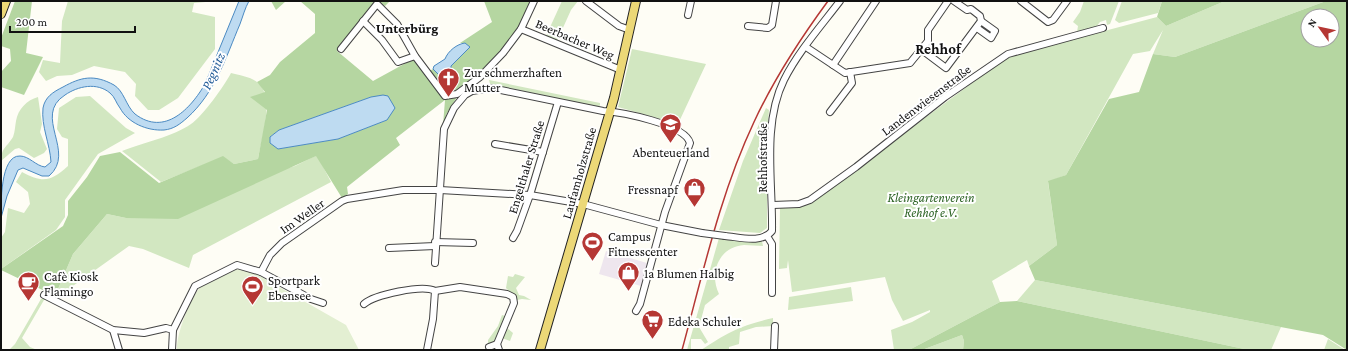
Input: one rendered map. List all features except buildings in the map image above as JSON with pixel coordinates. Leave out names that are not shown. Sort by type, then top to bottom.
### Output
[{"type":"main road","points":[[1,14],[6,1]]},
{"type":"main road","name":"Laufamholzstraße","points":[[540,350],[610,112],[636,1]]},
{"type":"street","points":[[341,49],[377,4],[398,24],[416,56],[445,96],[457,94],[480,76],[503,53],[521,29],[534,1]]},
{"type":"street","points":[[586,1],[619,26],[630,30]]},
{"type":"street","points":[[688,15],[691,1]]},
{"type":"street","points":[[748,26],[768,28],[772,25],[776,1]]},
{"type":"street","name":"Rehhofstraße","points":[[767,236],[772,231],[773,205],[771,139],[773,116],[784,81],[806,47],[840,1]]},
{"type":"street","points":[[833,65],[876,1]]},
{"type":"street","points":[[806,47],[845,73],[910,63],[928,41],[928,30],[948,1]]},
{"type":"street","points":[[922,50],[946,68],[981,22],[980,16],[971,9],[967,10],[954,1]]},
{"type":"street","points":[[1021,1],[1048,22],[1053,20],[1067,1]]},
{"type":"street","points":[[363,21],[382,40],[398,62],[416,56]]},
{"type":"street","points":[[977,28],[991,38],[995,31],[981,22]]},
{"type":"street","name":"Landenwiesenstraße","points":[[773,205],[799,204],[810,200],[856,167],[945,97],[1008,54],[1103,28]]},
{"type":"street","name":"Beerbacher Weg","points":[[521,29],[621,70]]},
{"type":"street","points":[[830,112],[852,83],[850,72]]},
{"type":"street","points":[[480,76],[484,80],[485,88]]},
{"type":"street","points":[[435,263],[435,244],[444,129],[460,100],[472,91],[485,88],[610,112],[676,128],[689,138],[689,147],[661,225],[640,304],[636,311]]},
{"type":"street","name":"Engelthaler Straße","points":[[513,238],[530,195],[558,102]]},
{"type":"street","points":[[495,144],[543,152]]},
{"type":"street","name":"Im Weller","points":[[261,272],[270,255],[282,243],[347,198],[403,190],[440,190],[530,195],[583,204]]},
{"type":"street","points":[[583,204],[661,225],[702,233],[759,238],[767,236],[772,244],[772,293]]},
{"type":"street","points":[[389,248],[435,244],[473,243]]},
{"type":"street","points":[[172,350],[173,330],[195,286],[237,265],[261,272],[311,299],[323,303]]},
{"type":"street","points":[[364,304],[372,299],[399,292],[422,289],[435,291],[460,287],[507,294],[513,297],[514,303],[498,347],[489,347]]},
{"type":"street","points":[[427,350],[433,319],[435,291]]},
{"type":"street","points":[[44,295],[112,330],[144,333],[166,328],[173,330]]},
{"type":"street","points":[[774,350],[775,326]]},
{"type":"street","points":[[112,330],[119,350]]},
{"type":"shaded area","points":[[606,251],[647,263],[641,286],[599,274]]},
{"type":"green space","points":[[15,1],[32,1],[26,53],[43,57],[24,95],[1,87],[1,72],[11,61],[10,49],[1,46],[1,38]]},
{"type":"green space","points":[[68,1],[217,1],[194,3],[192,12],[215,17],[215,49],[178,98],[159,110],[148,110],[135,96],[136,84],[125,72],[94,66],[72,75],[57,76],[46,81],[39,72],[43,60],[60,63],[62,21]]},
{"type":"green space","points":[[271,1],[286,1],[276,10]]},
{"type":"green space","points":[[300,1],[377,1],[337,51],[373,81],[415,58],[426,73],[433,69],[440,76],[449,75],[451,66],[465,43],[460,43],[492,22],[484,1],[532,1],[520,26],[477,80],[459,94],[447,113],[443,125],[445,100],[396,138],[400,145],[347,187],[348,194],[342,198],[316,156],[178,219],[126,218],[107,214],[73,254],[55,296],[1,270],[63,226],[68,215],[68,201],[87,177],[100,156],[120,152],[159,183],[223,156],[234,164],[258,159],[267,110],[250,97],[265,92],[257,82],[270,75],[280,62],[315,33],[315,14]],"holes":[[[371,97],[387,120],[338,139],[278,149],[271,136],[279,130]]]},
{"type":"green space","points":[[377,1],[390,1],[385,6]]},
{"type":"green space","points":[[562,1],[578,1],[571,10],[557,41],[546,36]]},
{"type":"green space","points":[[1084,1],[1119,1],[1110,24],[1107,25],[1106,20],[1100,22],[1095,28],[1077,32],[1078,26],[1073,22],[1080,12]]},
{"type":"green space","points":[[1122,1],[1162,1],[1158,13],[1119,23],[1115,20]]},
{"type":"green space","points":[[1162,1],[1225,1],[1166,26],[1157,17]]},
{"type":"green space","name":"Kleingartenverein Rehhof e.V.","points":[[1225,1],[1326,1],[1307,8],[1300,8],[1300,11],[1175,57],[1153,54],[1163,30],[1150,51],[1133,54],[1066,175],[1048,182],[1057,245],[1029,266],[1027,260],[992,281],[1000,302],[909,350],[894,350],[891,330],[912,322],[930,312],[930,310],[903,321],[892,300],[885,277],[792,292],[788,260],[787,268],[779,269],[780,207],[801,207],[809,204],[1007,57],[1157,17],[1166,26]]},
{"type":"green space","points":[[1326,1],[1347,1],[1347,350],[1323,335],[1035,280],[1029,266],[1057,245],[1048,181],[1066,175],[1109,99],[1139,92],[1153,54],[1175,57],[1300,11],[1300,48],[1340,48],[1340,8],[1307,8]]},
{"type":"green space","points":[[632,49],[706,64],[678,124],[618,107]]},
{"type":"green space","points":[[231,73],[248,77],[257,82],[263,89],[266,97],[266,119],[258,159],[234,164],[223,157],[161,182],[122,151],[167,136],[191,124],[201,115],[213,100]]},
{"type":"green space","points":[[489,80],[600,103],[600,105],[599,107],[490,84]]},
{"type":"green space","points":[[90,96],[126,128],[135,133],[98,154],[65,200],[65,217],[56,230],[1,269],[1,238],[5,232],[8,208],[24,213],[30,204],[28,192],[16,182],[22,172],[29,176],[46,179],[51,178],[68,166],[68,139],[62,137],[57,129],[59,108],[76,97]]},
{"type":"green space","points":[[38,97],[42,124],[40,132],[47,149],[44,153],[34,158],[19,148],[15,149],[1,161],[3,150],[13,137],[17,117],[21,109],[34,98]]},
{"type":"green space","points":[[766,108],[769,110],[767,135],[767,228],[760,233],[719,230],[743,161]]},
{"type":"green space","points":[[317,155],[331,182],[193,255],[189,268],[143,249],[129,246],[56,298],[44,300],[22,338],[30,347],[37,350],[9,350],[15,344],[41,299],[55,296],[73,254],[107,214],[126,218],[295,166]]},
{"type":"green space","points":[[719,238],[762,241],[763,246],[744,245],[735,247],[722,256],[718,263],[715,278],[719,294],[705,305],[699,327],[708,342],[705,344],[701,339],[691,339],[691,350],[687,350]]},
{"type":"green space","name":"Sportpark Ebensee","points":[[244,267],[346,325],[359,350],[177,350],[177,344],[184,319],[194,295],[201,286],[212,278]]},
{"type":"green space","points":[[515,274],[525,277],[516,288],[519,295],[531,300],[517,300],[506,288],[508,276],[513,277]]},
{"type":"green space","points":[[1035,280],[1281,327],[1271,350],[1249,350],[1017,301]]},
{"type":"green space","points":[[851,287],[853,301],[788,310],[789,297]]},
{"type":"green space","points":[[1017,301],[1249,350],[963,350],[964,341],[962,335],[922,350],[909,350],[1000,302]]},
{"type":"green space","points":[[502,315],[508,317],[496,341],[488,345],[488,340],[498,326]]},
{"type":"green space","points":[[773,318],[773,326],[756,327],[740,332],[739,344],[729,347],[729,350],[701,350],[719,338],[736,330],[752,323]]},
{"type":"green space","points":[[507,328],[513,333],[510,341],[502,338]]},
{"type":"green space","points":[[962,335],[964,341],[963,350],[922,350]]},
{"type":"green space","points":[[1328,339],[1345,350],[1324,350]]},
{"type":"water","name":"Pegnitz","points":[[239,1],[249,1],[219,74],[197,108],[187,118],[171,129],[151,129],[139,125],[128,118],[123,113],[112,95],[99,87],[88,86],[70,92],[56,104],[53,113],[53,124],[59,156],[56,166],[49,176],[42,176],[23,168],[18,170],[7,196],[1,218],[1,203],[5,172],[13,158],[23,156],[45,167],[51,162],[43,115],[44,104],[50,95],[59,89],[82,79],[100,79],[114,85],[123,95],[132,111],[146,120],[157,122],[167,121],[176,117],[185,110],[205,84]]},
{"type":"water","points":[[465,43],[470,47],[451,66],[451,71],[446,78],[440,76],[433,69],[434,66],[445,59],[453,48]]},
{"type":"water","points":[[383,95],[388,96],[395,108],[387,120],[338,139],[278,149],[270,143],[270,137],[279,130],[371,97]]},
{"type":"railway","points":[[682,350],[713,234],[731,177],[742,149],[754,122],[779,75],[807,30],[828,1]]},
{"type":"place","name":"Zur schmerzhaften Mutter","points":[[448,98]]},
{"type":"place","name":"Abenteuerland","points":[[671,144]]},
{"type":"place","name":"Fressnapf","points":[[694,208]]},
{"type":"place","name":"Campus Fitnesscenter","points":[[593,262]]},
{"type":"place","name":"1a Blumen Halbig","points":[[628,292]]},
{"type":"place","name":"Cafè Kiosk Flamingo","points":[[29,302]]},
{"type":"place","name":"Sportpark Ebensee","points":[[252,306]]},
{"type":"place","name":"Edeka Schuler","points":[[652,340]]},
{"type":"district","name":"Unterbürg","points":[[407,28]]},
{"type":"district","name":"Rehhof","points":[[938,49]]}]
